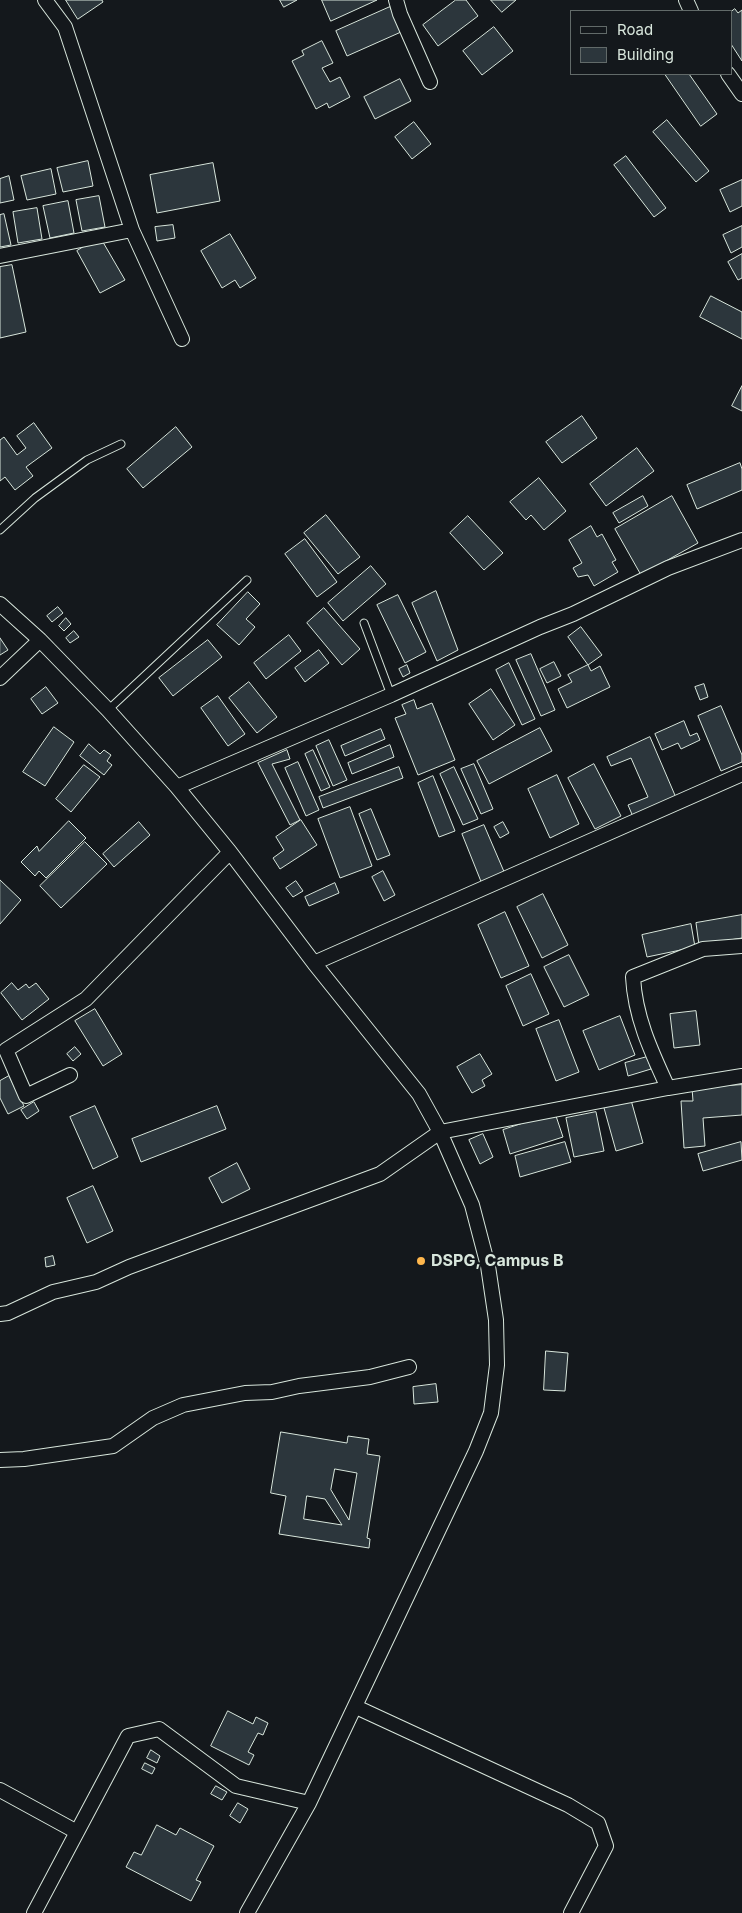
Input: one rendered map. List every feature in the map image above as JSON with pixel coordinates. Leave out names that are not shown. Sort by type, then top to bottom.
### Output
[{"type":"street","points":[[44,0],[65,26],[132,230],[182,340]]},
{"type":"street","points":[[396,0],[400,14],[430,82]]},
{"type":"street","points":[[734,76],[742,94]]},
{"type":"street","points":[[0,256],[132,230]]},
{"type":"street","points":[[177,787],[573,614],[668,568],[742,540]]},
{"type":"street","points":[[0,604],[40,640],[108,710],[177,787],[419,1094],[440,1132],[472,1205],[488,1266],[496,1320],[496,1364],[491,1413],[476,1451],[356,1707],[309,1803],[247,1913]]},
{"type":"street","points":[[0,678],[40,640]]},
{"type":"street","points":[[314,963],[742,774]]},
{"type":"street","points":[[70,1075],[26,1096],[6,1050],[86,999],[230,852]]},
{"type":"street","points":[[668,1088],[648,1045],[634,999],[633,976],[702,949],[742,946]]},
{"type":"street","points":[[0,1314],[8,1313],[53,1292],[96,1282],[129,1267],[380,1174],[440,1132],[668,1088],[742,1076]]},
{"type":"street","points":[[0,1460],[24,1459],[113,1446],[153,1418],[183,1406],[245,1393],[272,1392],[299,1386],[370,1377],[409,1368]]},
{"type":"street","points":[[356,1707],[568,1805],[598,1823],[606,1846],[571,1913]]},
{"type":"street","points":[[34,1913],[128,1736],[159,1729],[236,1786],[309,1803]]},
{"type":"street","points":[[0,1790],[77,1832]]},
{"type":"lane","points":[[0,530],[35,498],[87,460],[121,444]]},
{"type":"lane","points":[[108,710],[247,580]]},
{"type":"lane","points":[[364,623],[390,695]]},
{"type":"building","points":[[66,0],[102,0],[103,2],[78,19]]},
{"type":"building","points":[[280,0],[297,0],[284,7]]},
{"type":"building","points":[[322,0],[377,0],[331,21]]},
{"type":"building","points":[[456,0],[466,0],[478,16],[438,46],[423,25]]},
{"type":"building","points":[[491,0],[516,0],[502,12]]},
{"type":"building","points":[[390,7],[401,32],[347,56],[336,31]]},
{"type":"building","points":[[735,9],[738,13],[742,10],[742,61],[732,46],[732,11]]},
{"type":"building","points":[[494,27],[513,51],[482,75],[463,51]]},
{"type":"building","points":[[322,41],[333,63],[322,68],[330,82],[340,77],[350,97],[329,108],[327,103],[316,109],[292,61],[304,55],[302,51]]},
{"type":"building","points":[[666,75],[690,75],[717,114],[701,126]]},
{"type":"building","points":[[400,79],[411,101],[375,119],[364,97]]},
{"type":"building","points":[[667,120],[709,171],[696,182],[653,132]]},
{"type":"building","points":[[414,122],[431,144],[412,159],[395,137]]},
{"type":"building","points":[[626,156],[666,208],[654,217],[614,165]]},
{"type":"building","points":[[88,161],[93,186],[63,192],[57,168]]},
{"type":"building","points":[[213,163],[220,201],[157,213],[150,175]]},
{"type":"building","points":[[51,169],[56,194],[27,200],[21,176]]},
{"type":"building","points":[[9,176],[14,200],[0,203],[0,179]]},
{"type":"building","points":[[742,180],[742,206],[730,212],[720,190]]},
{"type":"building","points":[[99,196],[105,227],[82,231],[76,200]]},
{"type":"building","points":[[68,201],[74,233],[50,238],[43,206]]},
{"type":"building","points":[[37,208],[42,239],[18,243],[13,212]]},
{"type":"building","points":[[4,214],[11,245],[0,247],[0,215]]},
{"type":"building","points":[[173,225],[175,238],[157,241],[155,227]]},
{"type":"building","points":[[742,226],[742,247],[731,253],[723,235]]},
{"type":"building","points":[[230,234],[256,278],[240,288],[235,280],[222,288],[201,251]]},
{"type":"building","points":[[100,237],[125,280],[100,293],[77,251]]},
{"type":"building","points":[[742,254],[742,278],[738,280],[728,262]]},
{"type":"building","points":[[12,265],[26,332],[0,338],[0,267]]},
{"type":"building","points":[[711,296],[742,312],[742,339],[700,317]]},
{"type":"building","points":[[742,386],[742,411],[732,406]]},
{"type":"building","points":[[582,416],[597,438],[562,463],[546,442]]},
{"type":"building","points":[[34,423],[52,448],[26,467],[33,476],[15,490],[5,477],[0,481],[0,440],[4,437],[17,455],[26,448],[17,436]]},
{"type":"building","points":[[176,427],[192,447],[143,488],[127,469]]},
{"type":"building","points":[[637,448],[654,471],[606,506],[590,484]]},
{"type":"building","points":[[740,463],[742,469],[742,490],[697,509],[687,485]]},
{"type":"building","points":[[539,478],[566,511],[544,530],[531,515],[526,520],[510,502]]},
{"type":"building","points":[[643,496],[648,506],[619,523],[613,513]]},
{"type":"building","points":[[672,496],[698,543],[641,575],[615,529]]},
{"type":"building","points":[[326,515],[360,557],[338,574],[304,533]]},
{"type":"building","points":[[468,516],[503,553],[484,570],[450,533]]},
{"type":"building","points":[[591,526],[597,537],[602,534],[616,560],[612,562],[618,572],[594,586],[588,575],[578,577],[573,568],[582,563],[569,540]]},
{"type":"building","points":[[305,539],[337,582],[317,597],[285,554]]},
{"type":"building","points":[[371,566],[386,584],[343,621],[328,603]]},
{"type":"building","points":[[436,591],[458,650],[437,661],[412,603]]},
{"type":"building","points":[[248,592],[260,604],[246,619],[255,627],[239,645],[217,625]]},
{"type":"building","points":[[398,595],[426,652],[405,663],[377,605]]},
{"type":"building","points":[[58,607],[63,613],[52,622],[47,616]]},
{"type":"building","points":[[324,608],[360,649],[342,665],[307,623]]},
{"type":"building","points":[[66,618],[71,624],[64,631],[59,626]]},
{"type":"building","points":[[581,627],[602,655],[588,665],[568,637]]},
{"type":"building","points":[[74,631],[79,637],[70,643],[66,638]]},
{"type":"building","points":[[289,635],[301,651],[266,679],[254,663]]},
{"type":"building","points":[[0,638],[8,650],[0,655]]},
{"type":"building","points":[[208,640],[222,657],[173,696],[159,678]]},
{"type":"building","points":[[319,650],[329,663],[305,682],[295,668]]},
{"type":"building","points":[[531,654],[555,710],[541,716],[516,660]]},
{"type":"building","points":[[554,662],[561,676],[547,683],[540,669]]},
{"type":"building","points":[[509,663],[535,719],[522,725],[496,670]]},
{"type":"building","points":[[407,665],[410,673],[403,677],[399,669]]},
{"type":"building","points":[[588,665],[591,671],[600,666],[610,687],[567,708],[558,689],[572,682],[568,675]]},
{"type":"building","points":[[249,682],[277,717],[257,733],[229,698]]},
{"type":"building","points":[[704,684],[708,697],[700,700],[695,687]]},
{"type":"building","points":[[46,687],[58,703],[42,714],[31,699]]},
{"type":"building","points":[[491,689],[515,725],[493,740],[469,704]]},
{"type":"building","points":[[218,696],[245,734],[228,746],[201,708]]},
{"type":"building","points":[[414,700],[417,709],[432,703],[455,760],[418,775],[395,718],[406,714],[402,705]]},
{"type":"building","points":[[721,706],[742,755],[742,762],[721,771],[698,716]]},
{"type":"building","points":[[684,721],[690,736],[697,733],[700,740],[681,749],[678,743],[662,750],[655,734]]},
{"type":"building","points":[[54,727],[74,742],[45,786],[23,772]]},
{"type":"building","points":[[540,728],[552,751],[489,784],[477,761]]},
{"type":"building","points":[[381,729],[385,739],[345,756],[341,746]]},
{"type":"building","points":[[650,737],[677,800],[634,819],[628,805],[648,797],[631,758],[611,766],[607,757]]},
{"type":"building","points":[[329,740],[347,780],[333,786],[316,746]]},
{"type":"building","points":[[89,744],[100,754],[104,750],[111,755],[107,761],[112,765],[104,775],[80,756]]},
{"type":"building","points":[[390,745],[394,757],[352,774],[348,763]]},
{"type":"building","points":[[287,750],[290,759],[272,764],[300,820],[290,825],[258,763]]},
{"type":"building","points":[[313,750],[330,787],[321,791],[305,754]]},
{"type":"building","points":[[298,762],[319,810],[306,816],[285,768]]},
{"type":"building","points":[[474,764],[493,809],[481,814],[461,769]]},
{"type":"building","points":[[594,764],[621,816],[595,829],[568,778]]},
{"type":"building","points":[[84,765],[100,777],[71,812],[56,799]]},
{"type":"building","points":[[399,767],[403,778],[323,808],[319,797]]},
{"type":"building","points":[[454,767],[478,819],[463,825],[440,774]]},
{"type":"building","points":[[557,775],[579,824],[550,838],[528,789]]},
{"type":"building","points":[[433,776],[455,831],[439,837],[418,783]]},
{"type":"building","points":[[350,807],[372,866],[340,878],[318,819]]},
{"type":"building","points":[[371,809],[390,855],[377,860],[359,814]]},
{"type":"building","points":[[301,820],[317,845],[280,869],[273,858],[284,850],[276,837]]},
{"type":"building","points":[[69,821],[86,838],[46,878],[39,871],[35,876],[21,862],[37,846],[39,851]]},
{"type":"building","points":[[139,822],[150,835],[114,867],[103,854]]},
{"type":"building","points":[[503,822],[509,833],[500,838],[494,827]]},
{"type":"building","points":[[484,825],[505,874],[482,884],[462,834]]},
{"type":"building","points":[[85,842],[107,864],[61,908],[40,886]]},
{"type":"building","points":[[383,871],[395,895],[384,901],[372,877]]},
{"type":"building","points":[[0,880],[21,900],[0,924]]},
{"type":"building","points":[[296,881],[303,891],[293,897],[286,888]]},
{"type":"building","points":[[335,883],[339,893],[309,906],[305,897]]},
{"type":"building","points":[[543,894],[568,945],[542,958],[517,907]]},
{"type":"building","points":[[505,912],[529,966],[501,978],[478,925]]},
{"type":"building","points":[[742,915],[742,938],[699,945],[696,923]]},
{"type":"building","points":[[691,924],[695,947],[647,957],[642,935]]},
{"type":"building","points":[[569,955],[589,995],[564,1007],[544,967]]},
{"type":"building","points":[[531,974],[549,1014],[523,1026],[506,986]]},
{"type":"building","points":[[12,983],[18,990],[26,984],[29,988],[36,983],[49,999],[22,1020],[1,993]]},
{"type":"building","points":[[95,1009],[122,1054],[103,1066],[75,1021]]},
{"type":"building","points":[[696,1011],[700,1045],[674,1048],[670,1014]]},
{"type":"building","points":[[620,1016],[635,1055],[599,1070],[583,1031]]},
{"type":"building","points":[[559,1020],[579,1072],[556,1081],[536,1029]]},
{"type":"building","points":[[75,1047],[81,1054],[73,1061],[67,1054]]},
{"type":"building","points":[[480,1054],[492,1074],[482,1080],[485,1086],[472,1093],[457,1067]]},
{"type":"building","points":[[647,1057],[651,1069],[628,1076],[625,1063]]},
{"type":"building","points":[[9,1076],[24,1106],[8,1114],[0,1098],[0,1081]]},
{"type":"building","points":[[742,1085],[742,1115],[703,1118],[705,1146],[684,1148],[681,1101],[693,1101],[692,1088]]},
{"type":"building","points":[[631,1100],[643,1143],[616,1151],[604,1108]]},
{"type":"building","points":[[34,1102],[39,1111],[27,1119],[21,1110]]},
{"type":"building","points":[[95,1106],[118,1157],[93,1169],[70,1117]]},
{"type":"building","points":[[217,1106],[226,1129],[141,1162],[132,1139]]},
{"type":"building","points":[[596,1112],[604,1151],[574,1157],[566,1118]]},
{"type":"building","points":[[555,1113],[563,1137],[510,1154],[503,1130]]},
{"type":"building","points":[[483,1134],[493,1157],[480,1164],[469,1140]]},
{"type":"building","points":[[565,1142],[571,1162],[520,1177],[515,1156]]},
{"type":"building","points":[[741,1142],[742,1160],[703,1171],[698,1154]]},
{"type":"building","points":[[237,1163],[250,1189],[222,1203],[209,1178]]},
{"type":"building","points":[[93,1186],[113,1231],[87,1243],[67,1198]]},
{"type":"building","points":[[53,1256],[55,1265],[46,1267],[45,1258]]},
{"type":"building","points":[[546,1351],[568,1353],[565,1391],[544,1390]]},
{"type":"building","points":[[436,1384],[438,1402],[414,1404],[413,1387]]},
{"type":"building","points":[[281,1432],[347,1443],[348,1436],[369,1439],[367,1454],[380,1456],[367,1538],[370,1539],[369,1548],[279,1534],[286,1496],[271,1493]],"holes":[[[335,1469],[357,1473],[349,1520],[331,1490]],[[307,1496],[325,1499],[342,1525],[304,1519]]]},
{"type":"building","points":[[228,1711],[253,1724],[256,1717],[268,1723],[263,1735],[258,1733],[248,1752],[254,1755],[249,1765],[211,1746]]},
{"type":"building","points":[[151,1750],[160,1756],[157,1763],[147,1758]]},
{"type":"building","points":[[145,1763],[155,1768],[152,1774],[142,1769]]},
{"type":"building","points":[[216,1786],[227,1792],[222,1800],[211,1794]]},
{"type":"building","points":[[238,1803],[248,1809],[240,1823],[230,1816]]},
{"type":"building","points":[[157,1825],[176,1835],[180,1828],[214,1846],[196,1880],[201,1882],[191,1901],[126,1867],[134,1852],[141,1855]]},
{"type":"place","name":"DSPG, Campus B","points":[[421,1261]]}]
